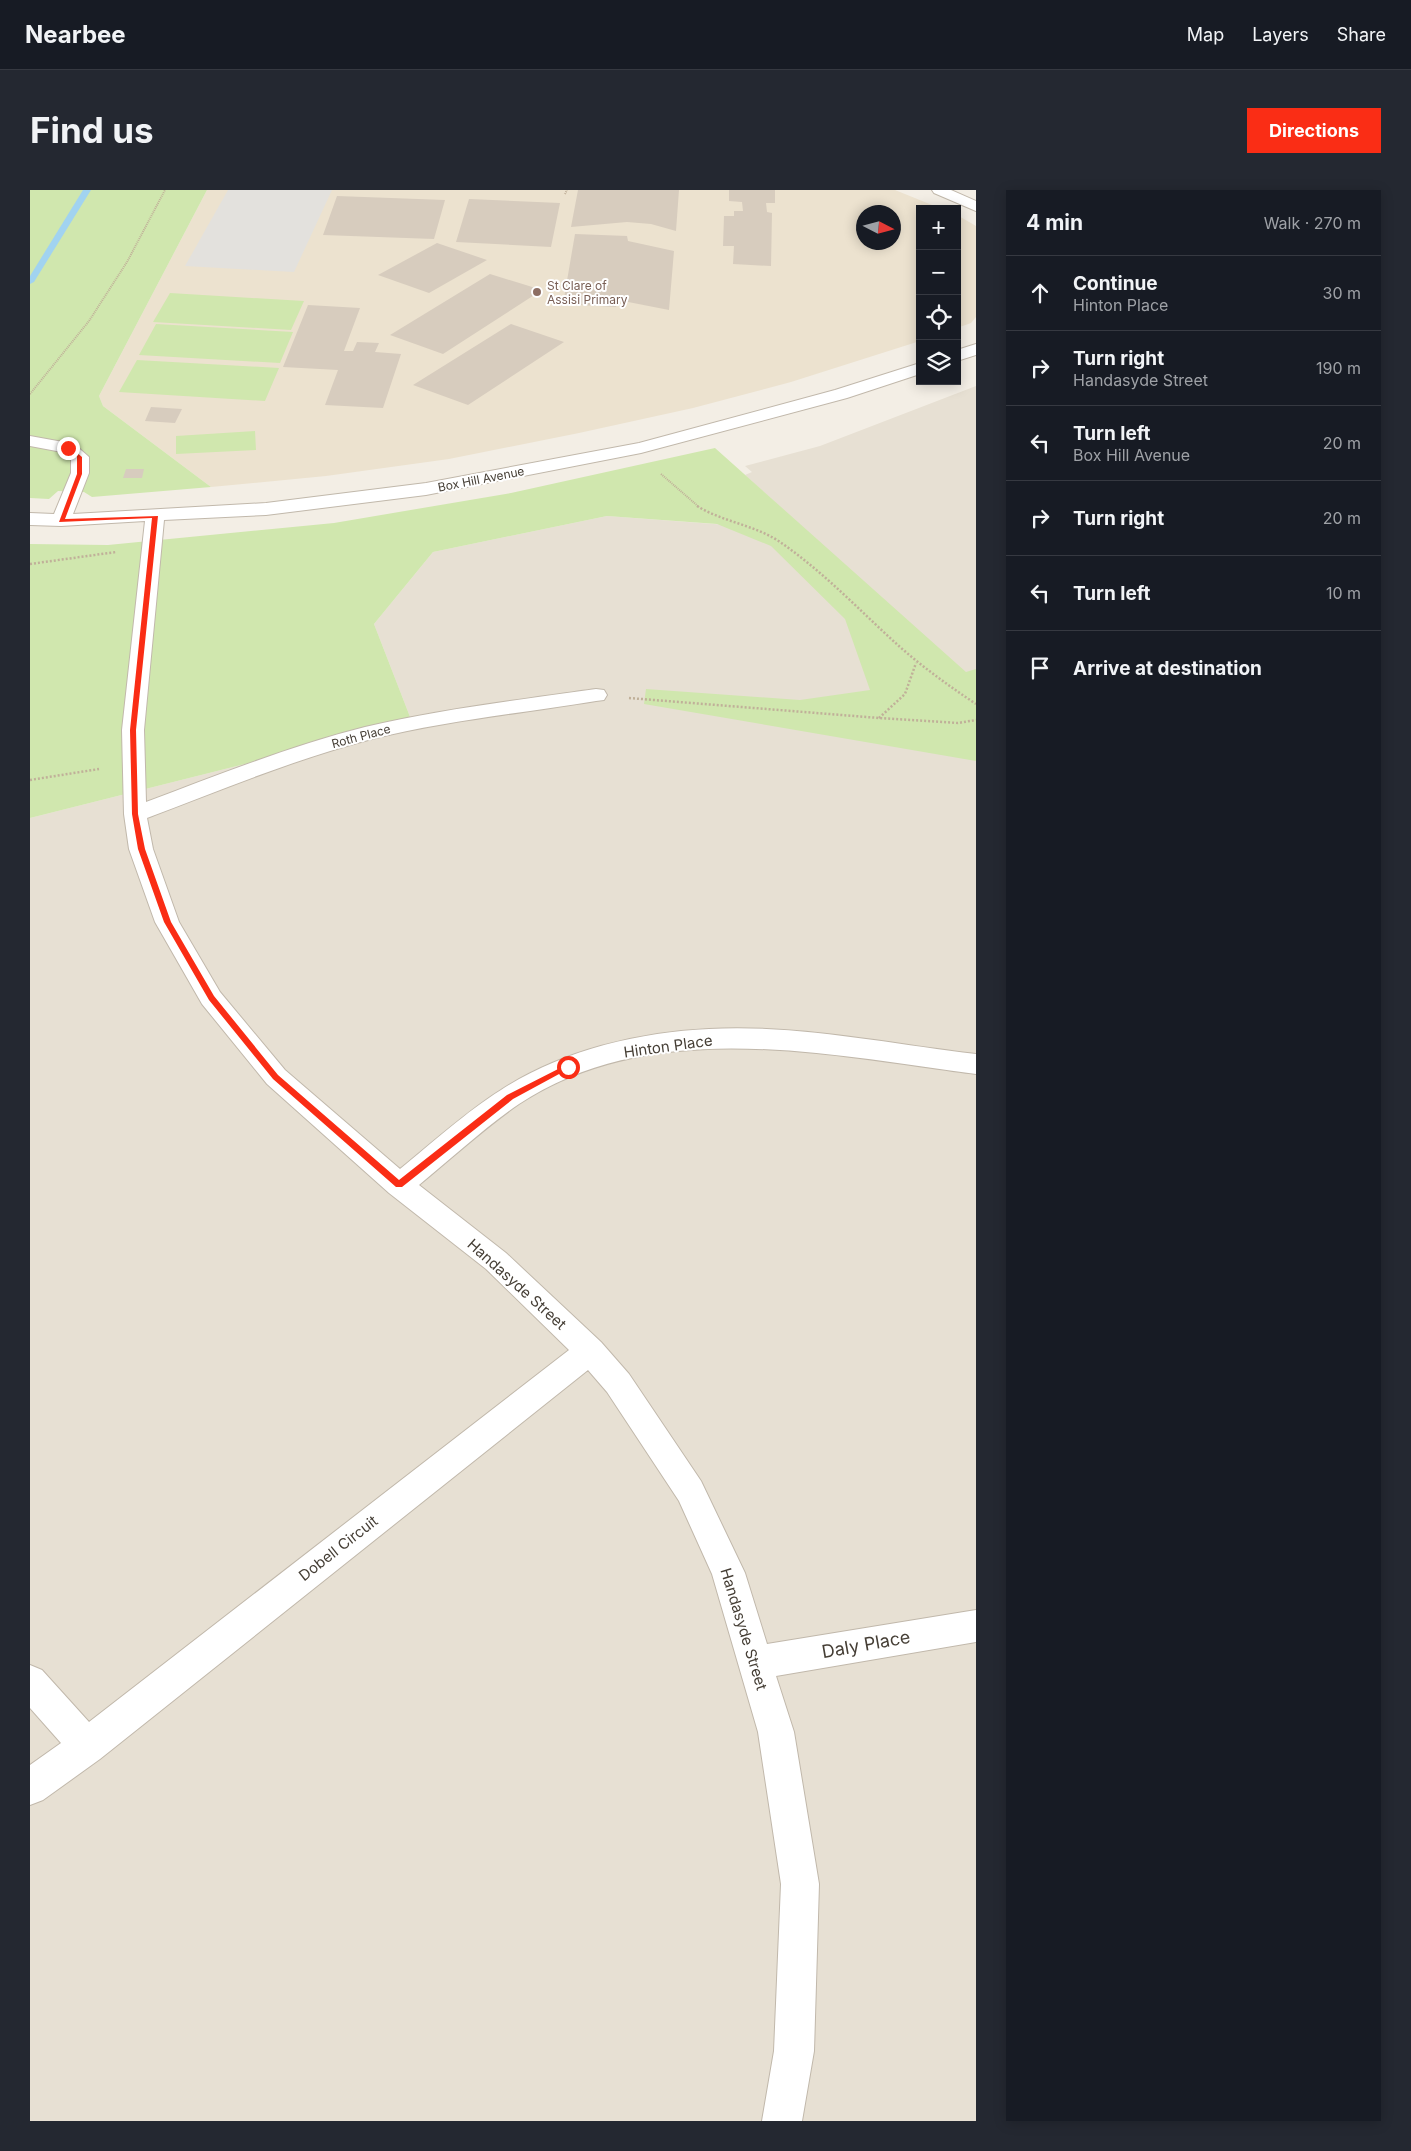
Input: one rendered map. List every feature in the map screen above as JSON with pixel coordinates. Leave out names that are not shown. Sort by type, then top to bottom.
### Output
[{"type":"street","points":[[939,190],[976,207]]},
{"type":"street","points":[[970,190],[976,192]]},
{"type":"street","points":[[961,355],[976,349]]},
{"type":"street","name":"Box Hill Avenue","points":[[30,519],[61,520],[266,509],[426,489],[640,448],[841,394],[916,369]]},
{"type":"street","points":[[30,441],[68,448],[80,457],[80,474],[61,520]]},
{"type":"street","name":"Handasyde Street","points":[[155,516],[133,730],[135,814],[142,849],[167,922],[211,998],[276,1077],[399,1184],[496,1262],[590,1351],[618,1383],[690,1491],[728,1573],[776,1732],[800,1884],[794,2051],[782,2121]]},
{"type":"street","name":"Roth Place","points":[[135,814],[283,759],[365,734],[408,724],[596,695]]},
{"type":"street","name":"Hinton Place","points":[[399,1184],[510,1097],[568,1067],[635,1047],[709,1038],[786,1040],[976,1064]]},
{"type":"street","name":"Dobell Circuit","points":[[30,1787],[87,1746],[590,1351]]},
{"type":"street","name":"Daly Place","points":[[755,1663],[976,1626]]},
{"type":"street","points":[[30,1682],[87,1746]]},
{"type":"path","points":[[30,394],[90,321],[128,262],[165,190]]},
{"type":"path","points":[[565,194],[566,190]]},
{"type":"path","points":[[640,448],[676,490],[703,510],[763,532],[780,542],[854,604],[916,662],[945,686],[976,704]]},
{"type":"path","points":[[879,718],[905,694],[916,662]]},
{"type":"path","points":[[596,695],[879,718],[958,723],[976,720]]},
{"type":"path","points":[[30,780],[103,768]]},
{"type":"shaded area","name":"St Clare of Assisi Primary","points":[[207,190],[895,190],[932,205],[916,205],[916,342],[791,382],[693,408],[449,459],[326,476],[211,487],[103,406],[99,396]]},
{"type":"shaded area","points":[[228,190],[332,190],[294,272],[185,266]]},
{"type":"shaded area","points":[[961,217],[976,226],[976,317],[971,323],[961,327]]},
{"type":"shaded area","points":[[976,386],[976,2121],[30,2121],[30,818],[412,722],[374,624],[433,552],[607,516],[807,531],[745,475],[752,472],[745,466],[820,446]]},
{"type":"green space","points":[[30,190],[207,190],[99,396],[103,406],[211,487],[92,497],[84,492],[58,491],[49,499],[30,498]]},
{"type":"green space","points":[[170,293],[304,301],[291,330],[153,322]]},
{"type":"green space","points":[[156,324],[293,332],[280,363],[139,355]]},
{"type":"green space","points":[[137,360],[279,368],[265,401],[119,392]]},
{"type":"green space","points":[[255,431],[256,450],[176,454],[176,436]]},
{"type":"green space","points":[[715,448],[966,672],[976,669],[976,761],[644,704],[646,689],[800,700],[870,690],[845,619],[771,546],[717,524],[607,516],[433,552],[374,624],[412,722],[30,818],[30,544],[108,545],[334,523],[511,493]]},
{"type":"building","points":[[578,190],[679,190],[676,231],[651,224],[627,222],[571,227]]},
{"type":"building","points":[[729,190],[775,190],[775,203],[766,203],[767,212],[772,213],[771,266],[733,264],[734,246],[723,246],[724,216],[734,216],[734,211],[743,211],[742,202],[729,201]]},
{"type":"building","points":[[337,196],[445,200],[434,239],[323,235]]},
{"type":"building","points":[[469,199],[560,203],[551,247],[456,242]]},
{"type":"building","points":[[575,234],[627,236],[628,241],[674,251],[669,310],[618,300],[616,307],[563,304]]},
{"type":"building","points":[[437,243],[487,260],[429,293],[378,275]]},
{"type":"building","points":[[490,274],[542,290],[443,354],[390,335]]},
{"type":"building","points":[[308,305],[360,308],[344,351],[353,351],[357,342],[379,343],[375,352],[401,354],[383,408],[325,405],[338,370],[283,367]]},
{"type":"building","points":[[511,324],[564,342],[468,405],[413,385]]},
{"type":"building","points":[[151,407],[182,409],[175,423],[145,421]]},
{"type":"building","points":[[126,469],[144,469],[142,478],[123,478]]},
{"type":"waterway","points":[[30,282],[87,190]]},
{"type":"place","name":"St Clare of Assisi Primary","points":[[537,292]]},
{"type":"route","points":[[68,448],[80,457],[80,474],[61,520],[155,516],[133,730],[135,814],[142,849],[167,922],[211,998],[276,1077],[399,1184],[510,1097],[568,1067]]}]
